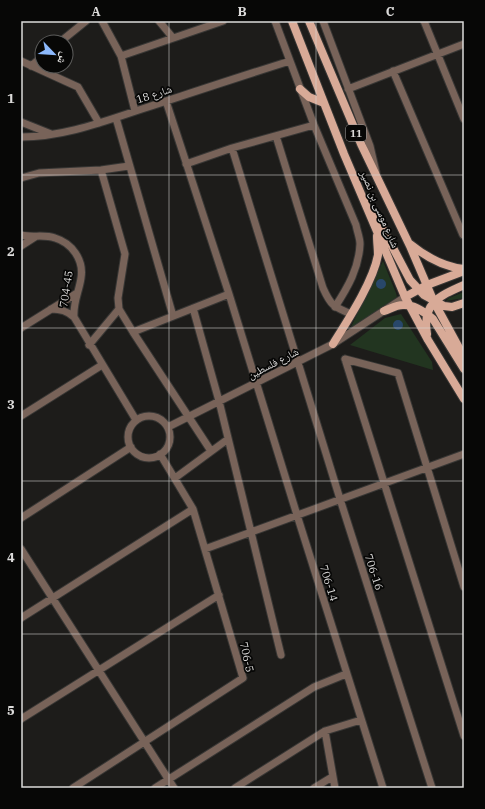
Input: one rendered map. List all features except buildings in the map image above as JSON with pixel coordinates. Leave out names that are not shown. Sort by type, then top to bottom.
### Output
[{"type":"main road","name":"شارع موسى بن نصير","points":[[292,21],[344,154],[405,297],[428,340],[464,399]]},
{"type":"main road","name":"شارع موسى بن نصير","points":[[309,21],[361,144],[408,242],[434,302],[464,358]]},
{"type":"main road","points":[[300,88],[309,97],[324,103]]},
{"type":"main road","points":[[344,154],[410,280],[424,295],[434,302],[452,307],[464,303]]},
{"type":"main road","points":[[333,344],[364,290],[375,265],[378,254],[376,227]]},
{"type":"main road","points":[[408,242],[436,262],[449,267],[464,270]]},
{"type":"main road","points":[[405,297],[464,270]]},
{"type":"main road","points":[[428,340],[426,326],[427,313],[434,302],[442,295],[464,285]]},
{"type":"main road","points":[[384,312],[402,305],[410,306],[427,313],[433,319],[464,369]]},
{"type":"street","points":[[70,34],[86,21]]},
{"type":"street","points":[[102,21],[121,56],[135,111]]},
{"type":"street","points":[[159,21],[173,38]]},
{"type":"street","points":[[121,56],[221,21]]},
{"type":"street","points":[[275,21],[314,125],[356,225],[360,242],[357,266],[348,287],[334,307]]},
{"type":"street","points":[[323,21],[370,146],[377,178]]},
{"type":"street","points":[[424,21],[464,119]]},
{"type":"street","points":[[348,89],[464,44]]},
{"type":"street","name":"شارع 18","points":[[21,137],[65,133],[116,118],[290,60]]},
{"type":"street","points":[[21,61],[78,86],[99,123]]},
{"type":"street","points":[[31,66],[34,63]]},
{"type":"street","points":[[394,71],[464,235]]},
{"type":"street","name":"706-14","points":[[166,101],[229,294],[346,674],[383,788]]},
{"type":"street","points":[[116,118],[173,316]]},
{"type":"street","points":[[21,122],[53,135]]},
{"type":"street","points":[[186,164],[232,148],[314,125]]},
{"type":"street","points":[[276,136],[323,288],[334,307],[351,314]]},
{"type":"street","name":"706-16","points":[[232,148],[340,499],[432,788]]},
{"type":"street","points":[[21,178],[39,173],[101,170],[129,166]]},
{"type":"street","points":[[101,170],[125,254],[118,298],[119,309],[211,451]]},
{"type":"street","name":"704-45","points":[[21,235],[28,237],[44,236],[57,239],[68,245],[79,259],[82,276],[74,301],[74,317],[89,345],[136,420]]},
{"type":"street","points":[[21,246],[36,237]]},
{"type":"street","points":[[21,328],[77,293]]},
{"type":"street","points":[[133,332],[229,294]]},
{"type":"street","name":"شارع فلسطين","points":[[168,427],[333,344],[405,297]]},
{"type":"street","points":[[193,308],[219,401],[281,655]]},
{"type":"street","points":[[51,309],[66,311],[74,317]]},
{"type":"street","points":[[89,345],[119,309]]},
{"type":"street","points":[[464,587],[398,373],[345,359],[464,736]]},
{"type":"street","points":[[21,416],[102,366]]},
{"type":"street","points":[[143,416],[159,418],[168,427],[170,437],[166,450],[149,458],[138,455],[131,447],[128,440],[129,429],[136,420],[143,416]]},
{"type":"street","points":[[175,478],[228,439]]},
{"type":"street","points":[[21,518],[131,447]]},
{"type":"street","name":"706-5","points":[[73,788],[243,678],[194,509],[160,454]]},
{"type":"street","points":[[205,549],[464,454]]},
{"type":"street","points":[[21,618],[194,509]]},
{"type":"street","points":[[21,549],[174,788]]},
{"type":"street","points":[[21,719],[98,669],[219,595]]},
{"type":"street","points":[[155,788],[314,687],[346,674]]},
{"type":"street","points":[[235,788],[325,731],[361,720]]},
{"type":"street","points":[[325,731],[335,788]]},
{"type":"street","points":[[314,788],[332,777]]},
{"type":"green space","points":[[383,261],[397,297],[350,329]]},
{"type":"green space","points":[[464,292],[464,298],[446,301],[449,298]]},
{"type":"green space","points":[[401,314],[432,362],[433,370],[350,345],[385,318]]},
{"type":"water","points":[[379,279],[383,279],[385,280],[385,288],[379,289],[376,286],[376,282]]},
{"type":"water","points":[[396,320],[400,320],[403,325],[400,330],[396,330],[393,327],[393,323]]}]
